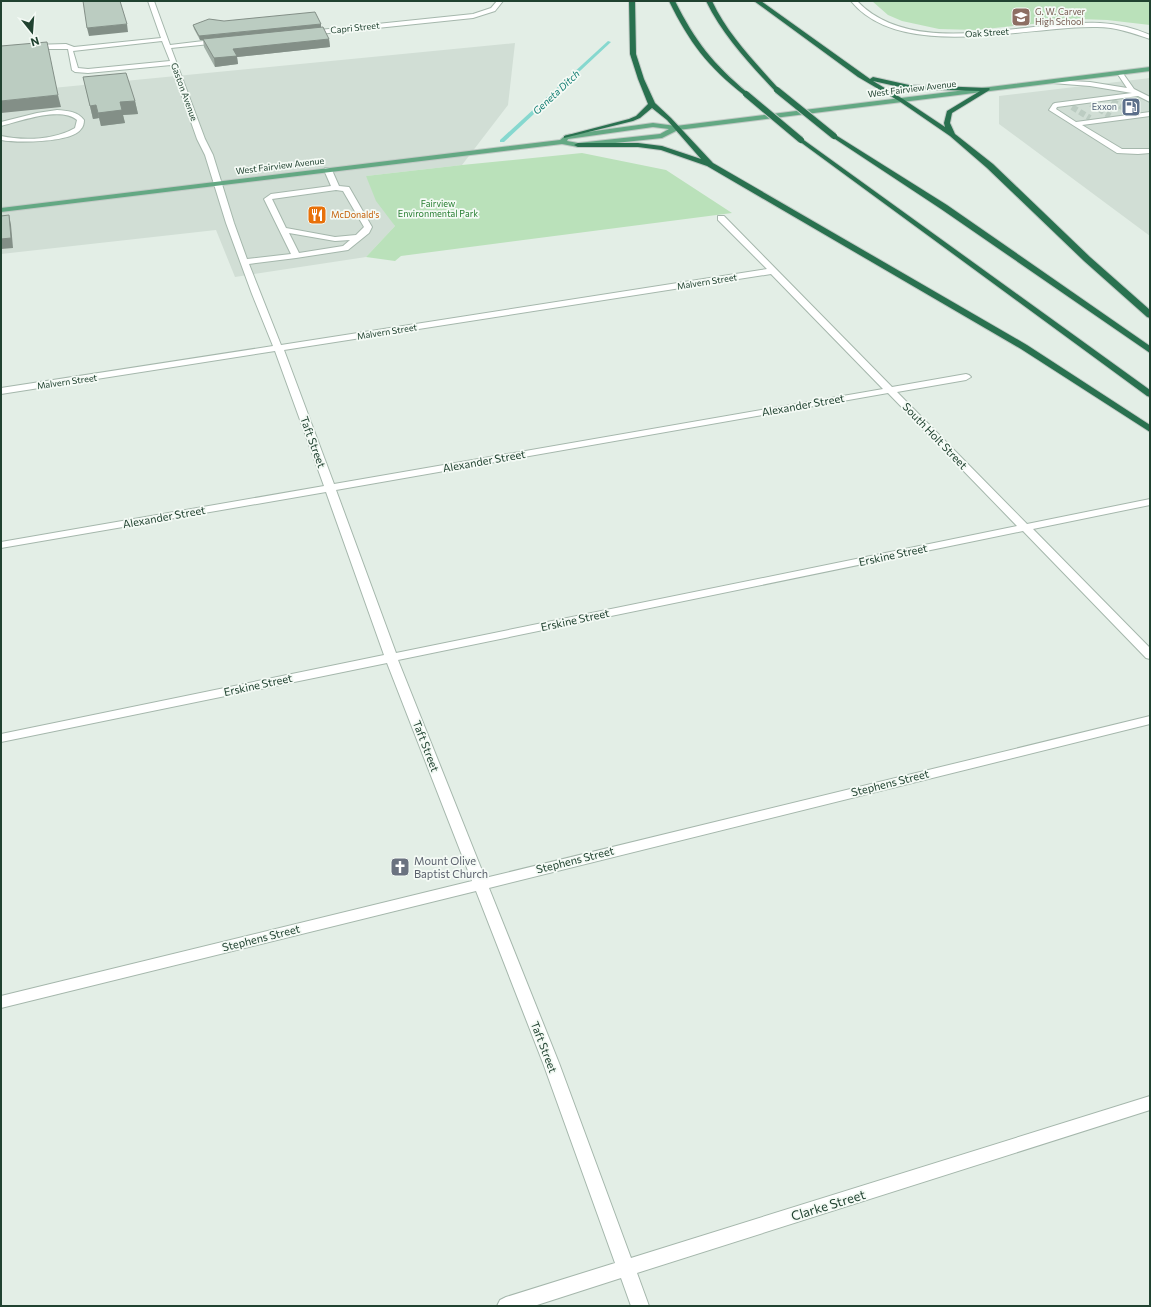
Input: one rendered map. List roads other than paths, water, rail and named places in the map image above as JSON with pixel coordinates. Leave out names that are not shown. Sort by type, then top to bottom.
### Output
[{"type":"highway","points":[[632,1],[633,54],[640,79],[652,104],[669,119],[710,165]]},
{"type":"highway","points":[[672,1],[681,20],[695,42],[715,67],[801,140],[1150,394]]},
{"type":"highway","points":[[709,1],[723,26],[745,54],[777,90],[834,136],[944,207],[1150,350]]},
{"type":"highway","points":[[757,1],[860,76],[901,100],[952,135],[990,166],[1087,259],[1150,315]]},
{"type":"highway","points":[[860,76],[909,87],[987,89]]},
{"type":"highway","points":[[952,135],[947,123],[949,112],[987,89]]},
{"type":"highway","points":[[564,140],[631,120],[638,117],[652,104]]},
{"type":"highway","points":[[578,145],[638,145],[662,148],[710,165],[1024,347],[1150,429]]},
{"type":"main road","name":"West Fairview Avenue","points":[[1,210],[564,140],[653,125],[676,128],[1150,69]]},
{"type":"main road","name":"West Fairview Avenue","points":[[564,140],[578,145],[662,136],[676,128]]},
{"type":"street","name":"Gaston Avenue","points":[[151,1],[209,156],[217,183]]},
{"type":"street","name":"Capri Street","points":[[304,33],[473,16],[493,10],[500,1]]},
{"type":"street","name":"Oak Street","points":[[854,1],[868,14],[880,21],[899,28],[920,32],[966,36],[1069,25],[1091,25],[1113,26],[1150,37]]},
{"type":"street","points":[[25,48],[53,45],[66,46],[74,49],[165,39]]},
{"type":"street","points":[[168,47],[226,41]]},
{"type":"street","points":[[74,49],[70,50],[75,70],[88,71],[174,63]]},
{"type":"street","points":[[1120,72],[1132,91]]},
{"type":"street","points":[[1052,81],[1090,84],[1132,91],[1150,100]]},
{"type":"street","points":[[1138,94],[1089,103],[1055,105],[1052,110],[1120,151],[1138,152],[1150,150]]},
{"type":"street","points":[[1,124],[46,114],[63,113],[75,114],[81,120],[78,129],[70,134],[56,138],[1,138]]},
{"type":"street","points":[[1074,124],[1135,114],[1150,114]]},
{"type":"street","points":[[328,170],[336,188]]},
{"type":"street","name":"Taft Street","points":[[217,183],[392,657],[479,884],[551,1063],[640,1306]]},
{"type":"street","points":[[245,262],[296,256],[340,250],[345,248],[368,227],[346,189],[336,188],[271,196],[268,199],[296,256]]},
{"type":"street","name":"South Holt Street","points":[[721,218],[1150,655]]},
{"type":"street","points":[[284,230],[335,239],[358,237]]},
{"type":"street","name":"Malvern Street","points":[[1,391],[773,271]]},
{"type":"street","name":"Alexander Street","points":[[1,545],[966,377]]},
{"type":"street","name":"Erskine Street","points":[[1,738],[1150,502]]},
{"type":"street","name":"Stephens Street","points":[[1,1002],[1150,720]]},
{"type":"street","name":"Clarke Street","points":[[506,1306],[1150,1103]]},
{"type":"waterway","name":"Geneta Ditch","points":[[502,141],[609,42]]},
{"type":"tunnel","points":[[1112,101],[1132,113]]},
{"type":"tunnel","points":[[1091,104],[1110,116]]},
{"type":"tunnel","points":[[1072,107],[1090,118]]},
{"type":"place","name":"G. W. Carver High School","points":[[1021,17]]},
{"type":"place","name":"Exxon","points":[[1131,107]]},
{"type":"place","name":"McDonald's","points":[[317,215]]},
{"type":"place","name":"Mount Olive Baptist Church","points":[[400,867]]},
{"type":"park label","name":"Fairview Environmental Park","points":[[438,210]]}]
